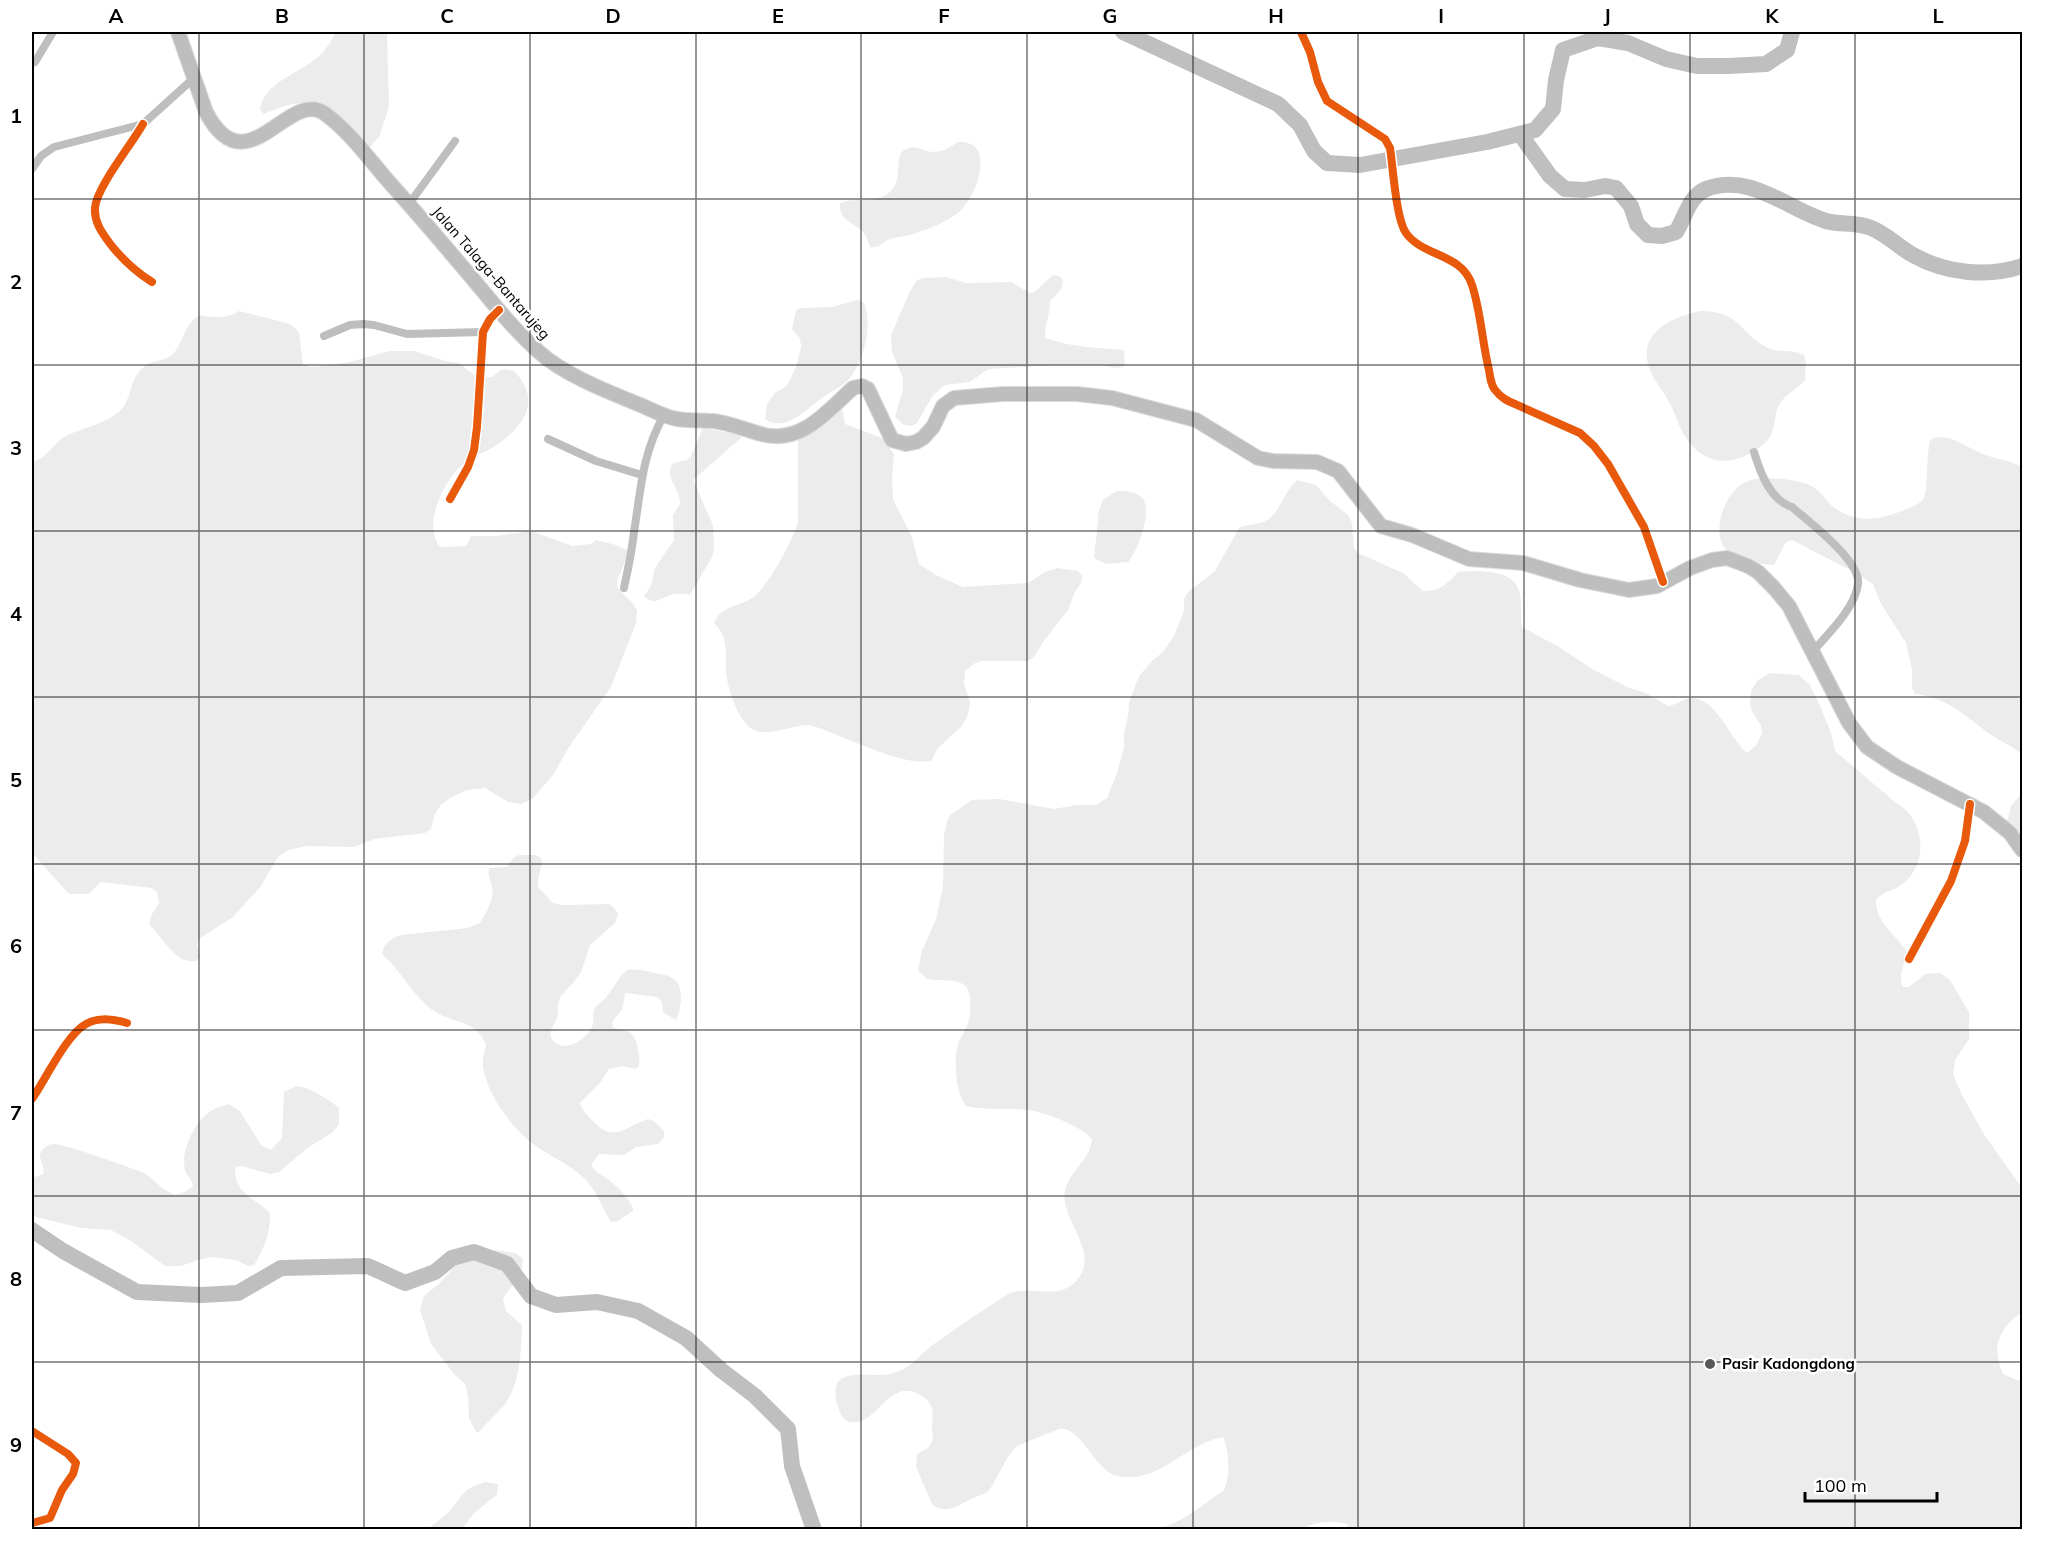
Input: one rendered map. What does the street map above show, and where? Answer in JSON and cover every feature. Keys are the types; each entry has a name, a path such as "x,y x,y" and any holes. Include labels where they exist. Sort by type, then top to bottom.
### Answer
{"main road":[{"name":"Jalan Talaga-Bantarujeg","path":"178,32 211,121 226,136 249,142 302,110 318,111 338,126 540,354 589,382 664,416 723,423 773,436 793,435 810,426 854,387 862,386 868,389 892,440 906,444 916,442 926,435 943,406 954,398 1003,394 1066,394 1112,398 1196,420 1258,458 1273,461 1317,462 1330,466 1338,471 1381,526 1412,535 1469,559 1523,564 1580,580 1629,590 1642,590 1690,568 1712,560 1727,558 1758,572 1789,606 1814,650 1849,723 1867,747 1887,761 1970,804 2003,826 2022,850"}],"street":[{"path":"35,62 53,32"},
{"path":"1301,32 1327,101 1385,139 1390,148 1405,232 1416,244 1459,265 1468,274 1473,286 1485,353 1495,391 1515,404 1580,433 1594,446 1608,464 1644,527 1663,582"},
{"path":"152,282 140,275 122,258 101,232 95,216 95,206 109,176 143,124 195,77"},
{"path":"32,169 41,156 54,147 143,124"},
{"path":"408,204 455,141"},
{"path":"450,500 468,467 474,450 483,333 490,318 500,310"},
{"path":"324,336 351,325 363,324 407,334 483,333"},
{"path":"624,588 642,475 653,435 664,416"},
{"path":"548,439 596,461 642,475"},
{"path":"1754,452 1768,487 1844,555 1857,575 1858,584 1844,614 1814,650"},
{"path":"1909,959 1951,881 1965,841 1970,804"},
{"path":"32,1099 68,1042 84,1024 104,1019 126,1023"},
{"path":"32,1431 68,1454 76,1463 73,1474 62,1490 50,1518 32,1523"}],"shaded area":[{"path":"336,32 387,32 389,107 379,137 370,147 367,147 318,106 298,103 264,114 260,110 268,93 320,55"},
{"path":"958,142 970,144 977,149 980,158 978,180 963,208 953,217 930,228 888,240 876,247 870,247 863,232 841,213 840,204 847,201 879,198 891,191 897,178 899,158 906,149 916,147 935,152"},
{"path":"1053,275 1059,276 1063,281 1062,288 1050,301 1045,338 1074,345 1124,350 1125,366 1117,368 1100,365 1055,365 988,369 970,382 945,385 933,395 917,423 911,426 904,425 895,417 903,389 903,378 892,352 891,335 917,280 946,277 966,283 1011,282 1033,293"},
{"path":"858,300 864,303 867,312 866,342 859,363 849,379 788,422 773,423 765,419 767,404 775,393 787,386 796,367 801,347 800,338 792,329 796,311 799,308 832,307"},
{"path":"239,311 290,324 299,333 303,364 310,367 350,362 389,351 414,351 459,363 478,378 492,377 502,369 514,371 523,382 527,393 526,414 520,424 503,441 473,457 456,471 443,491 434,515 435,538 440,547 466,546 471,536 496,536 531,531 572,546 591,544 596,540 616,545 629,551 617,581 617,587 637,611 636,623 611,687 567,750 554,774 533,798 521,804 508,802 485,788 467,790 440,806 434,816 431,829 425,833 374,839 354,847 307,846 288,850 278,857 261,886 233,917 200,938 197,944 200,957 196,961 188,961 175,954 150,926 151,916 159,903 157,892 152,888 101,882 88,894 69,894 32,853 32,459 34,461 43,457 66,436 105,421 119,412 127,401 140,370 148,364 171,356 195,318 200,315 224,317"},
{"path":"1700,311 1724,315 1768,348 1800,353 1804,355 1806,362 1805,380 1779,405 1769,439 1754,451 1732,460 1711,459 1692,446 1652,375 1647,361 1650,339 1657,331 1676,318"},
{"path":"842,408 845,424 882,438 894,454 893,499 912,537 919,564 936,575 963,587 1028,583 1045,572 1057,568 1078,571 1082,576 1068,610 1034,657 1028,661 982,661 975,663 965,671 964,684 970,702 968,715 962,726 937,749 932,760 920,762 906,760 809,725 772,732 753,730 737,710 728,686 725,642 714,623 722,612 756,595 781,560 798,521 798,438 831,413"},
{"path":"703,428 741,435 741,438 693,480 713,525 713,555 690,595 675,594 657,601 650,601 644,596 651,586 655,568 674,540 673,515 680,504 670,468 673,463 687,460 691,456"},
{"path":"1936,437 1956,441 1986,455 2022,467 2022,754 1947,703 1915,694 1912,688 1912,670 1906,643 1880,602 1873,584 1792,540 1786,542 1774,565 1740,559 1724,547 1720,539 1720,520 1728,500 1740,485 1755,479 1782,479 1809,485 1815,488 1831,505 1857,518 1885,517 1913,506 1922,501 1925,495 1930,440"},
{"path":"1297,480 1316,485 1329,500 1349,516 1352,523 1354,548 1358,553 1403,573 1423,591 1443,586 1458,572 1494,572 1511,579 1517,585 1520,594 1522,627 1559,647 1594,670 1627,687 1646,693 1668,706 1691,698 1708,704 1747,753 1756,745 1762,733 1750,704 1751,691 1758,680 1770,673 1799,675 1809,684 1818,701 1831,733 1835,751 1905,809 1912,818 1920,840 1918,863 1904,883 1882,894 1876,900 1879,915 1906,950 1901,973 1903,987 1909,987 1925,974 1940,973 1950,980 1969,1012 1969,1039 1955,1060 1953,1074 1985,1136 2022,1188 2022,1312 2002,1332 1997,1347 2003,1374 2022,1382 2022,1529 1349,1530 1347,1524 1329,1522 1318,1523 1301,1530 1154,1529 1181,1519 1223,1491 1226,1486 1228,1464 1223,1437 1196,1447 1146,1475 1132,1477 1117,1476 1109,1472 1081,1440 1067,1429 1059,1429 1017,1446 1009,1455 989,1491 952,1508 943,1509 932,1504 916,1467 917,1454 929,1447 932,1440 932,1409 925,1398 914,1392 903,1391 889,1398 865,1419 858,1422 845,1420 836,1402 836,1388 841,1379 852,1375 884,1375 898,1372 969,1319 1005,1296 1014,1292 1063,1290 1072,1285 1084,1267 1083,1249 1067,1212 1065,1193 1071,1177 1090,1148 1092,1139 1071,1125 1035,1111 966,1106 958,1087 956,1055 969,1019 968,991 959,982 927,979 918,970 922,951 936,919 943,887 944,835 947,821 950,815 972,800 999,799 1054,809 1076,805 1096,805 1107,798 1124,747 1129,702 1139,676 1163,652 1174,636 1184,611 1184,599 1188,592 1215,571 1239,528 1264,522 1272,516"},
{"path":"1117,491 1128,491 1141,496 1145,505 1145,522 1140,540 1128,562 1106,564 1094,558 1099,510 1103,500"},
{"path":"2022,793 2022,839 2006,825 2011,806"},
{"path":"519,855 536,855 542,859 538,887 553,903 563,905 609,904 618,914 615,923 590,945 581,972 560,997 558,1015 551,1034 553,1041 562,1046 568,1046 588,1034 593,1024 595,1008 606,998 627,970 642,970 669,976 680,988 680,1005 676,1020 663,1012 661,1000 657,997 625,993 623,1007 614,1020 613,1028 632,1034 639,1052 639,1066 635,1069 622,1066 609,1069 600,1083 580,1103 584,1112 608,1132 621,1131 648,1119 654,1121 664,1131 664,1137 658,1144 636,1147 624,1155 599,1154 591,1165 620,1190 633,1208 633,1211 618,1221 611,1222 594,1190 585,1179 524,1137 508,1119 485,1077 483,1062 486,1045 477,1031 429,1007 382,954 388,942 401,935 467,928 480,923 493,891 488,873 489,868 507,867 513,858"},
{"path":"297,1086 313,1091 339,1108 339,1124 333,1132 306,1149 279,1172 270,1174 242,1166 235,1167 241,1189 270,1213 266,1240 254,1265 248,1266 236,1260 212,1257 181,1266 165,1266 131,1241 111,1230 81,1228 32,1216 32,1178 43,1174 40,1155 49,1145 58,1144 142,1172 166,1191 175,1195 193,1186 185,1170 185,1153 191,1135 207,1114 228,1104 240,1111 261,1145 271,1150 282,1138 284,1092"},
{"path":"495,1250 516,1253 523,1259 518,1276 503,1299 506,1311 522,1325 520,1355 514,1386 505,1404 479,1432 476,1432 469,1418 465,1384 454,1374 431,1344 420,1310 424,1296 440,1283 459,1262 465,1258"},
{"path":"485,1482 498,1484 497,1495 475,1512 462,1529 429,1529 449,1512 465,1492"}],"waterway":[{"path":"1123,32 1278,104 1300,125 1314,151 1327,163 1360,165 1487,142 1535,130 1553,109 1556,80 1563,50 1598,38 1628,43 1666,59 1697,66 1729,66 1766,64 1787,50 1792,32"},
{"path":"1520,134 1550,176 1565,189 1585,190 1605,186 1616,188 1631,206 1637,224 1648,235 1662,236 1676,232 1691,202 1700,192 1722,185 1738,185 1768,194 1826,221 1871,228 1913,255 1952,270 1981,273 2022,266"},
{"path":"32,1230 63,1251 137,1292 201,1295 238,1293 281,1268 368,1266 405,1283 435,1272 452,1258 474,1252 507,1264 531,1296 556,1305 597,1302 638,1311 686,1338 721,1370 755,1396 788,1429 792,1466 814,1530"}],"cycle path":[{"path":"1301,32 1327,101 1385,139 1390,148 1397,205 1406,233 1413,241 1451,261 1467,275 1475,295 1494,389 1507,400 1580,433 1594,446 1608,464 1644,527 1663,582"},
{"path":"143,124 101,189 95,213 105,237 125,261 152,282"},
{"path":"450,499 468,467 474,450 483,332 490,319 499,310"},
{"path":"1909,959 1951,881 1965,841 1970,804"},
{"path":"32,1099 64,1047 86,1024 101,1020 127,1023"},
{"path":"32,1431 68,1454 76,1463 73,1474 62,1490 50,1518 32,1523"}],"place":[{"name":"Pasir Kadongdong","path":"1710,1364"}]}
